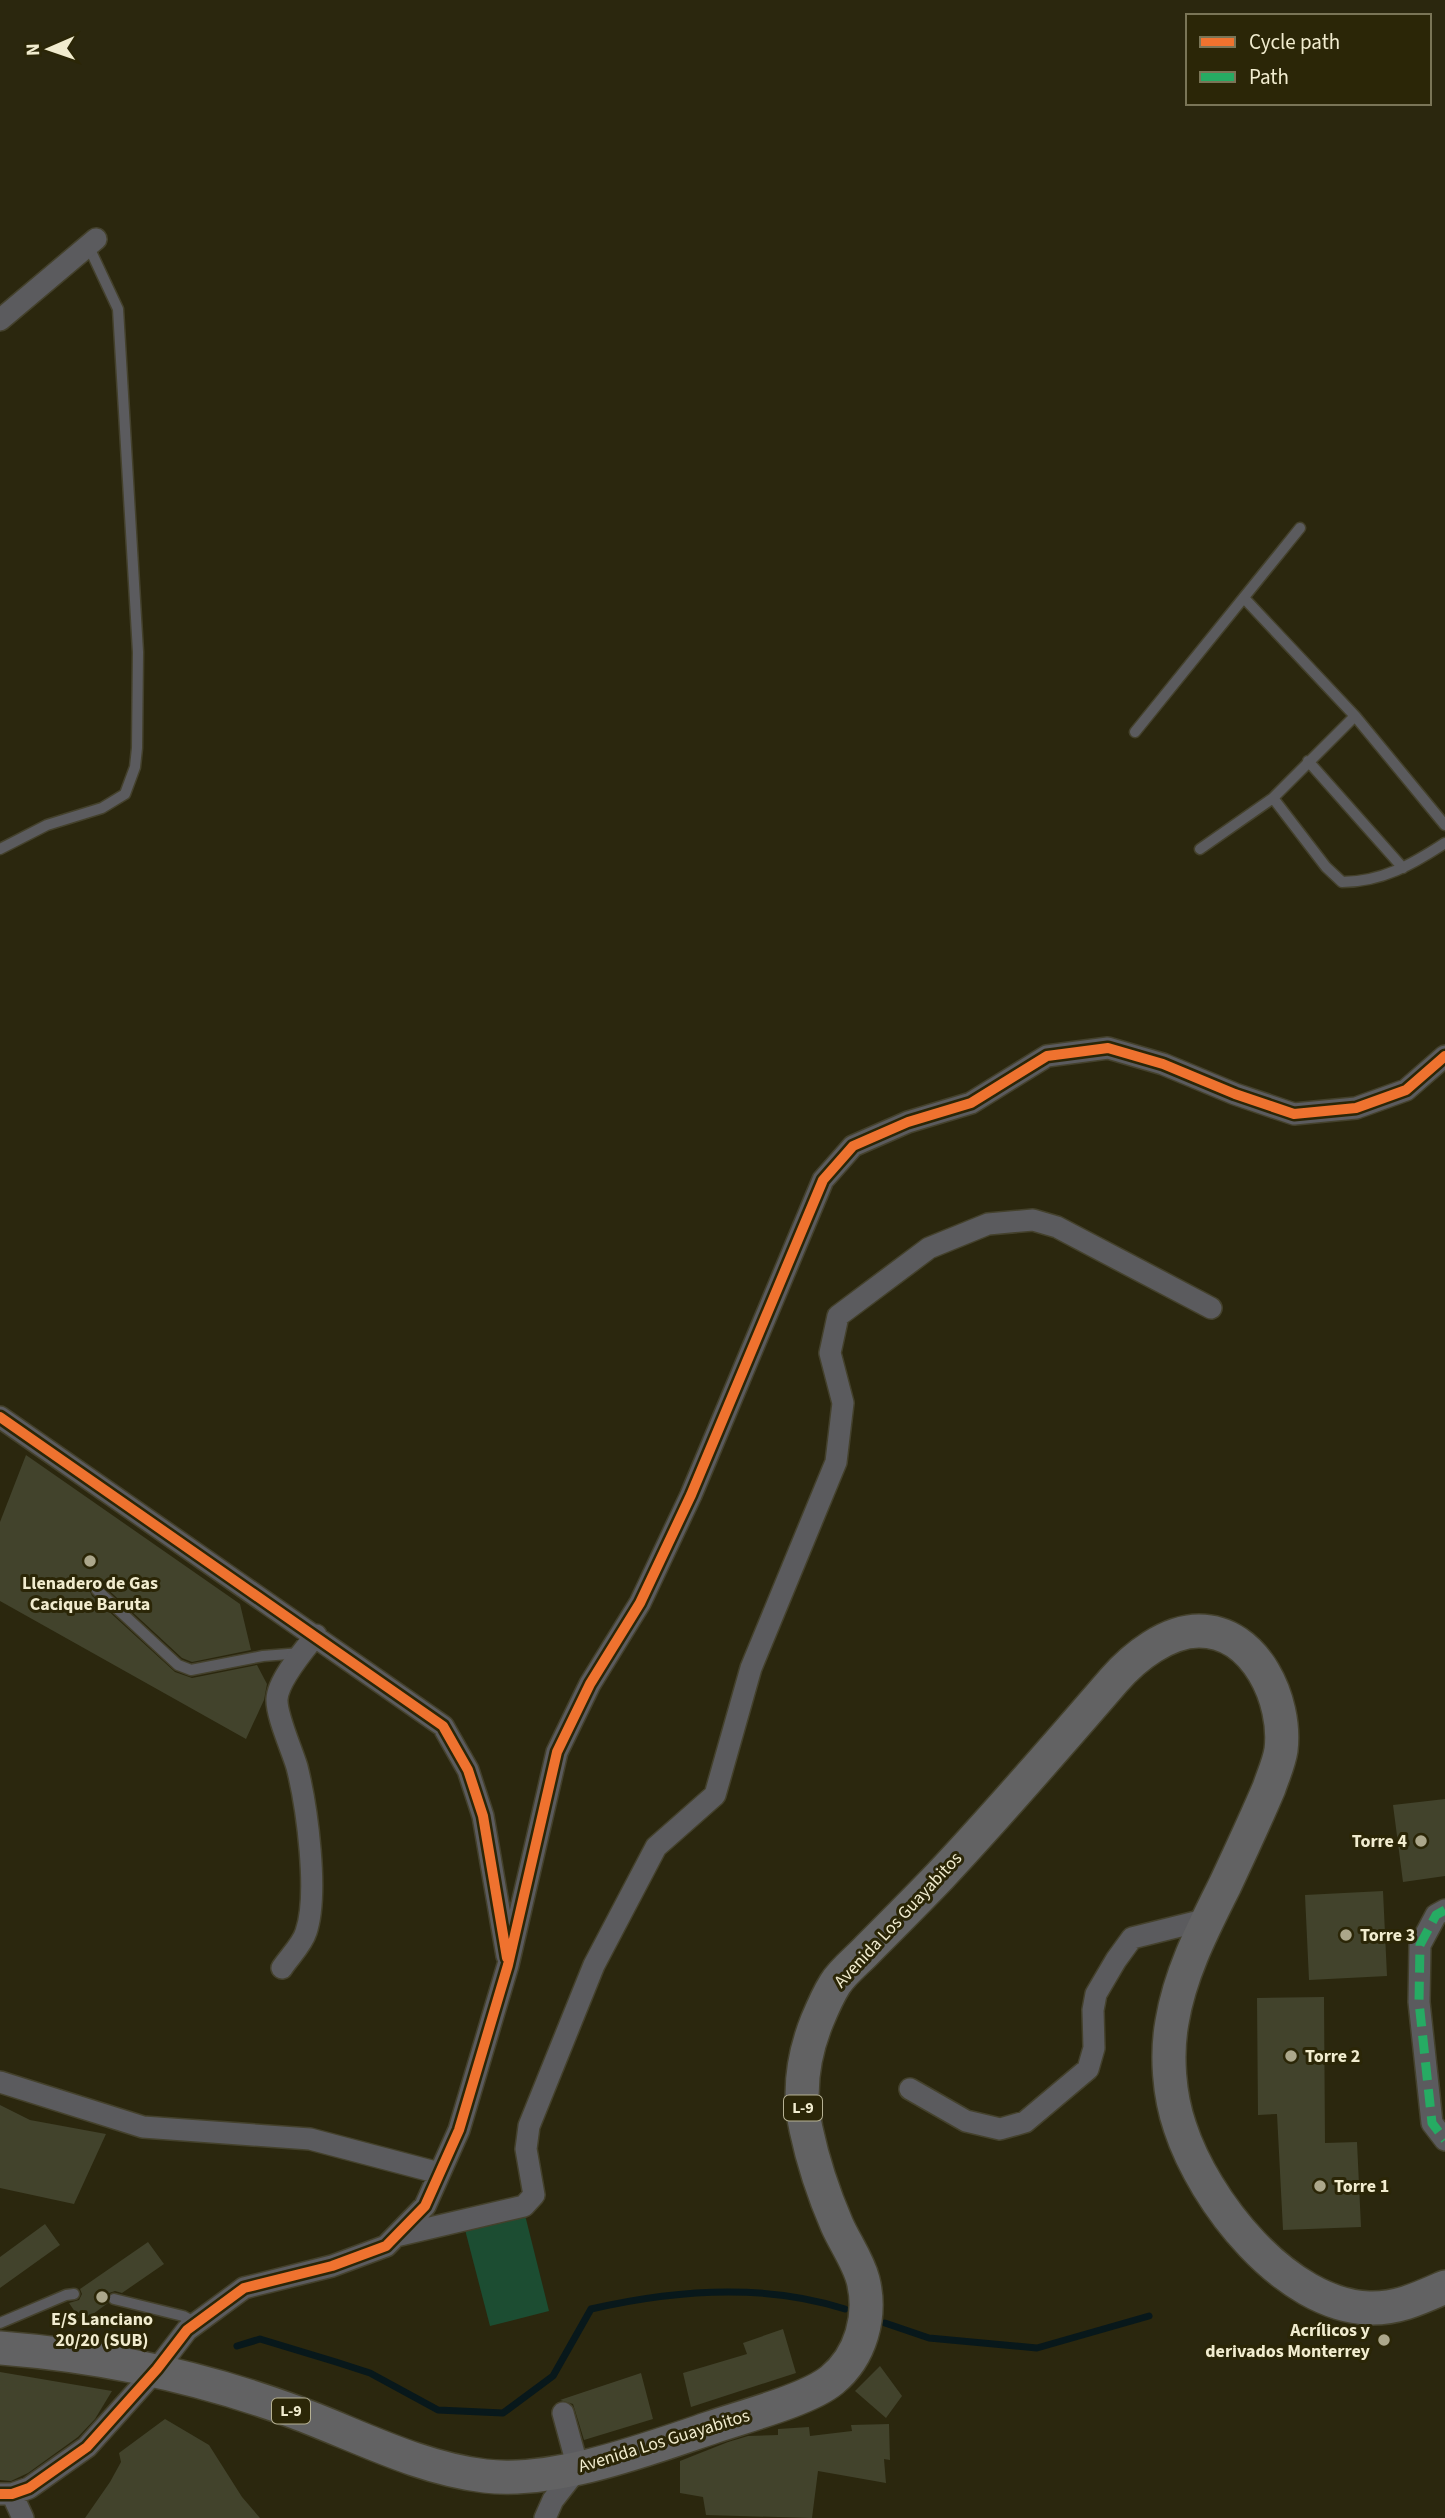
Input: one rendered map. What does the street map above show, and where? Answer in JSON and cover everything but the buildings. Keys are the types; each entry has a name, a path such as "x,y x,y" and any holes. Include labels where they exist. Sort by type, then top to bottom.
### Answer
{"main road":[{"name":"Avenida Los Guayabitos","path":"0,2348 56,2353 157,2370 294,2412 381,2448 454,2471 487,2477 516,2478 578,2469 809,2394 833,2380 864,2334 866,2312 863,2279 837,2225 819,2177 806,2129 801,2094 806,2058 822,2011 836,1982 993,1819 1128,1664 1165,1641 1195,1630 1207,1631 1231,1640 1242,1646 1255,1660 1268,1678 1273,1692 1279,1709 1282,1736 1280,1758 1269,1788 1184,1970 1172,2023 1170,2051 1171,2079 1179,2126 1209,2189 1258,2251 1299,2283 1334,2301 1369,2308 1405,2304 1445,2287"}],"street":[{"path":"0,320 92,242"},
{"path":"23,2518 6,2494 29,2488 87,2446 196,2323 244,2288 332,2266 386,2246 425,2206 459,2130 508,1965 557,1752 590,1684 640,1603 691,1495 823,1180 853,1146 908,1122 971,1103 1047,1056 1108,1048 1163,1064 1235,1094 1294,1114 1356,1108 1406,1090 1445,1056"},
{"path":"396,2236 524,2206 534,2195 526,2149 528,2126 594,1965 656,1847 715,1796 751,1668 836,1462 843,1402 830,1353 838,1316 929,1248 988,1224 1033,1220 1057,1227 1211,1308"},
{"path":"0,1417 443,1726 468,1770 483,1816 508,1965"},
{"path":"282,1968 306,1934 312,1907 309,1836 297,1768 277,1700 282,1686 316,1635"},
{"path":"1445,1910 1436,1915 1420,1945 1419,2002 1432,2123 1445,2140"},
{"path":"910,2089 966,2121 1000,2129 1025,2122 1088,2069 1094,2048 1093,2010 1096,1994 1132,1938 1208,1919"},
{"path":"0,2082 143,2127 310,2139 439,2173"},
{"path":"545,2518 553,2500 578,2469 564,2413"}],"lane":[{"path":"0,849 47,825 102,808 125,794 135,767 138,652 118,309 92,242"},
{"path":"1135,732 1300,528"},
{"path":"1244,597 1355,716 1445,825"},
{"path":"1200,849 1273,798 1355,716"},
{"path":"1308,761 1403,868"},
{"path":"1273,798 1326,867 1342,882 1359,882 1382,877 1418,861 1445,843"},
{"path":"97,1590 178,1665 191,1670 263,1656 302,1653"},
{"path":"0,2323 74,2294"},
{"path":"114,2299 183,2316 196,2323"}],"green space":[{"path":"523,2207 549,2311 490,2326 463,2222"}],"waterway":[{"path":"237,2346 260,2339 336,2362 370,2373 438,2410 503,2413 553,2376 591,2309 654,2297 718,2292 783,2295 845,2309"},
{"path":"885,2323 929,2338 1037,2348 1149,2316"}],"marked path":[{"path":"1445,1910 1436,1915 1420,1945 1419,2002 1432,2123 1445,2140"}],"cycle path":[{"path":"0,2494 12,2494 29,2488 87,2447 157,2369 187,2330 244,2288 332,2266 386,2246 425,2206 459,2130 508,1965 557,1752 590,1684 640,1603 691,1495 823,1180 853,1146 908,1122 971,1103 1047,1056 1108,1048 1163,1064 1235,1094 1294,1114 1356,1108 1406,1090 1445,1056"},
{"path":"0,1417 443,1726 468,1770 483,1816 507,1958"}],"place":[{"name":"Llenadero de Gas Cacique Baruta","path":"90,1561"},
{"name":"Torre 4","path":"1421,1841"},
{"name":"Torre 3","path":"1346,1935"},
{"name":"Torre 2","path":"1291,2056"},
{"name":"Torre 1","path":"1320,2186"},
{"name":"E/S Lanciano 20/20 (SUB)","path":"102,2297"},
{"name":"Acrílicos y derivados Monterrey","path":"1384,2340"}]}
